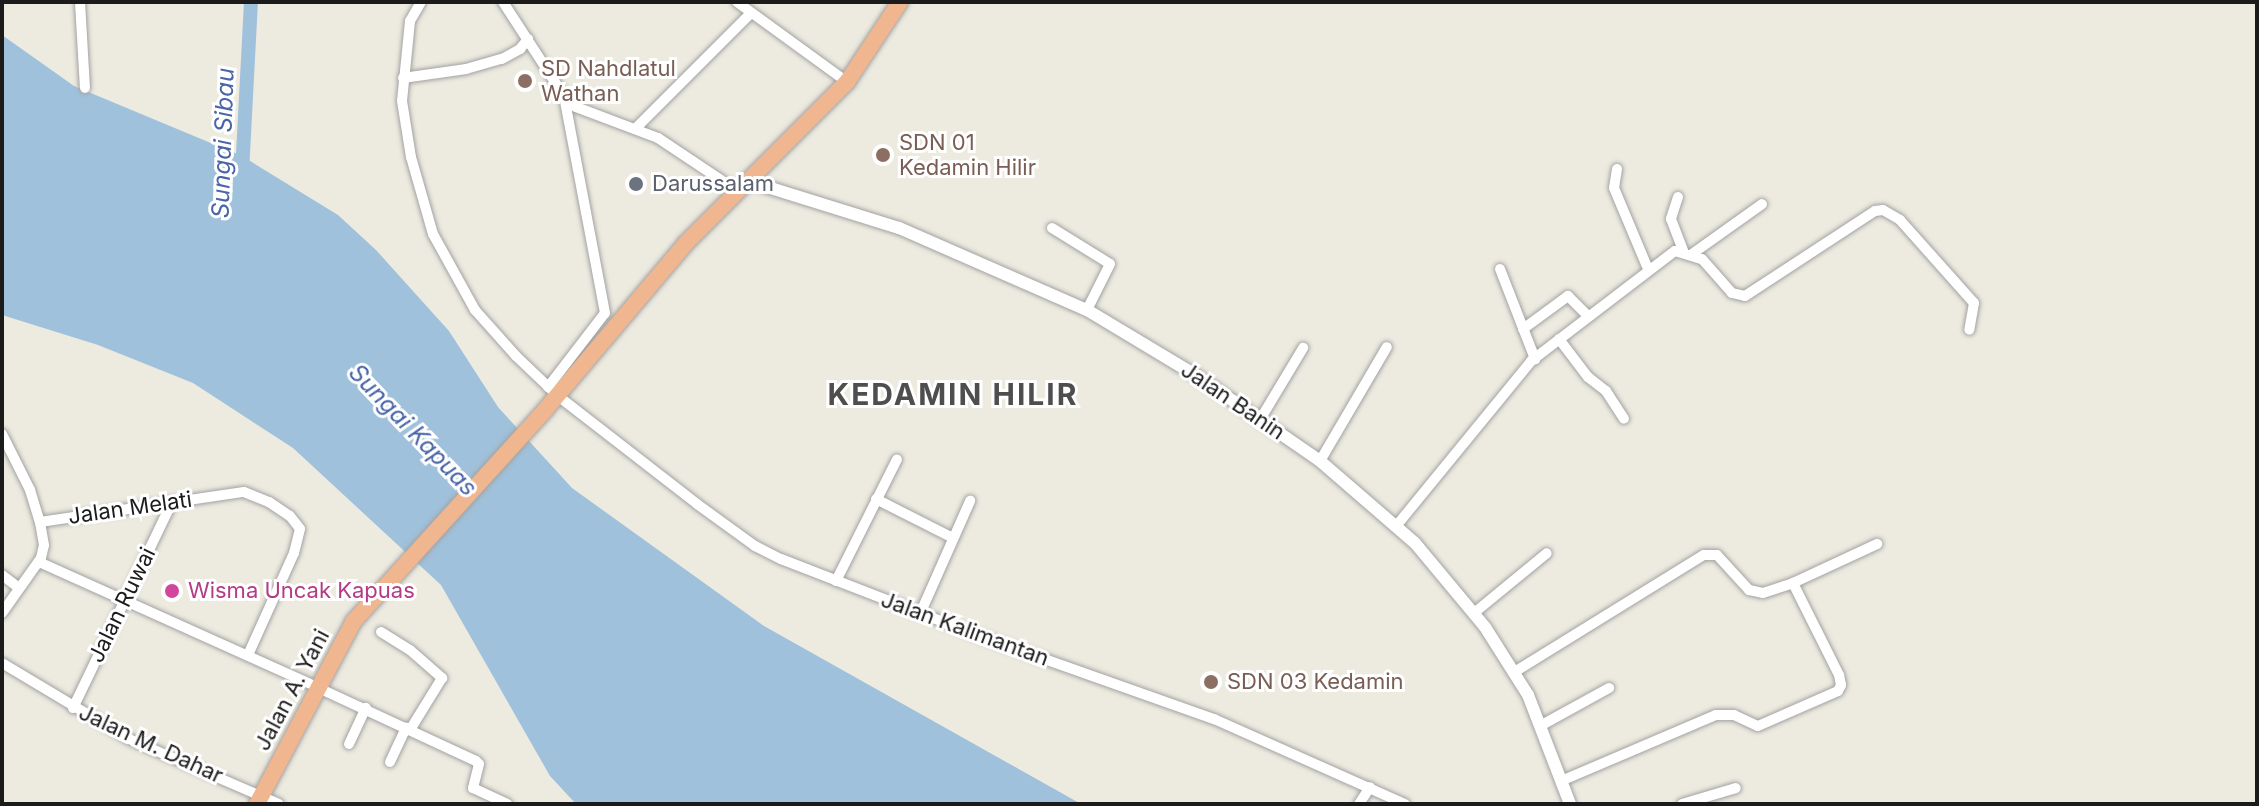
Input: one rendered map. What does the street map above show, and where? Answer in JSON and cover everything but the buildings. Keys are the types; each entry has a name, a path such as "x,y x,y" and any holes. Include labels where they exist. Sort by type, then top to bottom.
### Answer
{"highway":[{"path":"740,191 847,82 900,2"},
{"path":"740,191 856,86 910,2"},
{"name":"Jalan A. Yani","path":"260,799 339,645 372,600 545,410 553,391 740,191"}],"street":[{"path":"80,2 85,88"},
{"name":"Jalan Kalimantan","path":"421,2 410,21 402,101 411,157 433,234 475,310 553,391 755,546 920,614 1214,719 1405,804"},
{"name":"Jalan Banin","path":"503,2 564,96 591,114 636,128 740,191 899,228 1087,310 1261,418 1320,461 1397,525 1474,613 1516,671 1570,804"},
{"path":"737,2 847,82"},
{"path":"636,128 751,13"},
{"path":"403,78 466,69 502,59 520,49 528,39"},
{"path":"553,391 605,313 564,96"},
{"path":"1617,169 1614,188 1648,269"},
{"path":"1678,197 1671,219 1687,252"},
{"path":"1687,252 1762,204"},
{"path":"1397,525 1535,359 1675,251 1687,252 1702,259 1732,293 1745,296 1875,211 1883,210 1900,220 1974,303 1969,330"},
{"path":"1052,228 1109,261 1087,310"},
{"path":"1500,269 1535,359"},
{"path":"1523,329 1568,296 1573,297 1588,316"},
{"path":"1559,339 1588,377 1606,391 1624,419"},
{"path":"1320,461 1387,347"},
{"path":"1261,418 1303,348"},
{"path":"2,434 30,490 40,522"},
{"path":"836,581 897,459"},
{"name":"Jalan Melati","path":"39,562 44,545 40,522 244,492 269,502 290,516 300,529 294,553 248,655"},
{"path":"876,499 953,538"},
{"path":"920,614 970,501"},
{"name":"Jalan Ruwai","path":"73,708 172,502"},
{"path":"1516,671 1704,555 1717,555 1743,585 1755,592 1793,583 1877,544"},
{"path":"1474,613 1547,553"},
{"path":"2,613 39,562 310,684"},
{"path":"2,575 19,588"},
{"path":"1561,781 1641,750 1716,715 1734,715 1758,726 1834,695 1841,685 1839,675 1793,583"},
{"path":"381,632 410,650 442,678 390,762"},
{"name":"Jalan M. Dahar","path":"2,663 129,739 260,799 279,804"},
{"path":"1540,726 1609,688"},
{"path":"325,691 476,761 479,764 473,788 508,804"},
{"path":"349,744 366,708"},
{"path":"1359,804 1370,787"},
{"path":"1682,804 1736,788"}],"water":[{"name":"Sungai Kapuas","path":"2,35 74,86 242,156 338,215 376,250 449,331 498,407 572,488 764,626 1081,804 576,804 550,776 441,585 293,448 193,383 98,345 2,315"}],"waterway":[{"name":"Sungai Sibau","path":"242,173 251,2"}],"place":[{"name":"SD Nahdlatul Wathan","path":"525,81"},
{"name":"SDN 01 Kedamin Hilir","path":"883,155"},
{"name":"Darussalam","path":"636,184"},
{"name":"Wisma Uncak Kapuas","path":"172,591"},
{"name":"SDN 03 Kedamin","path":"1211,682"}],"district":[{"name":"KEDAMIN HILIR","path":"953,394"}]}
